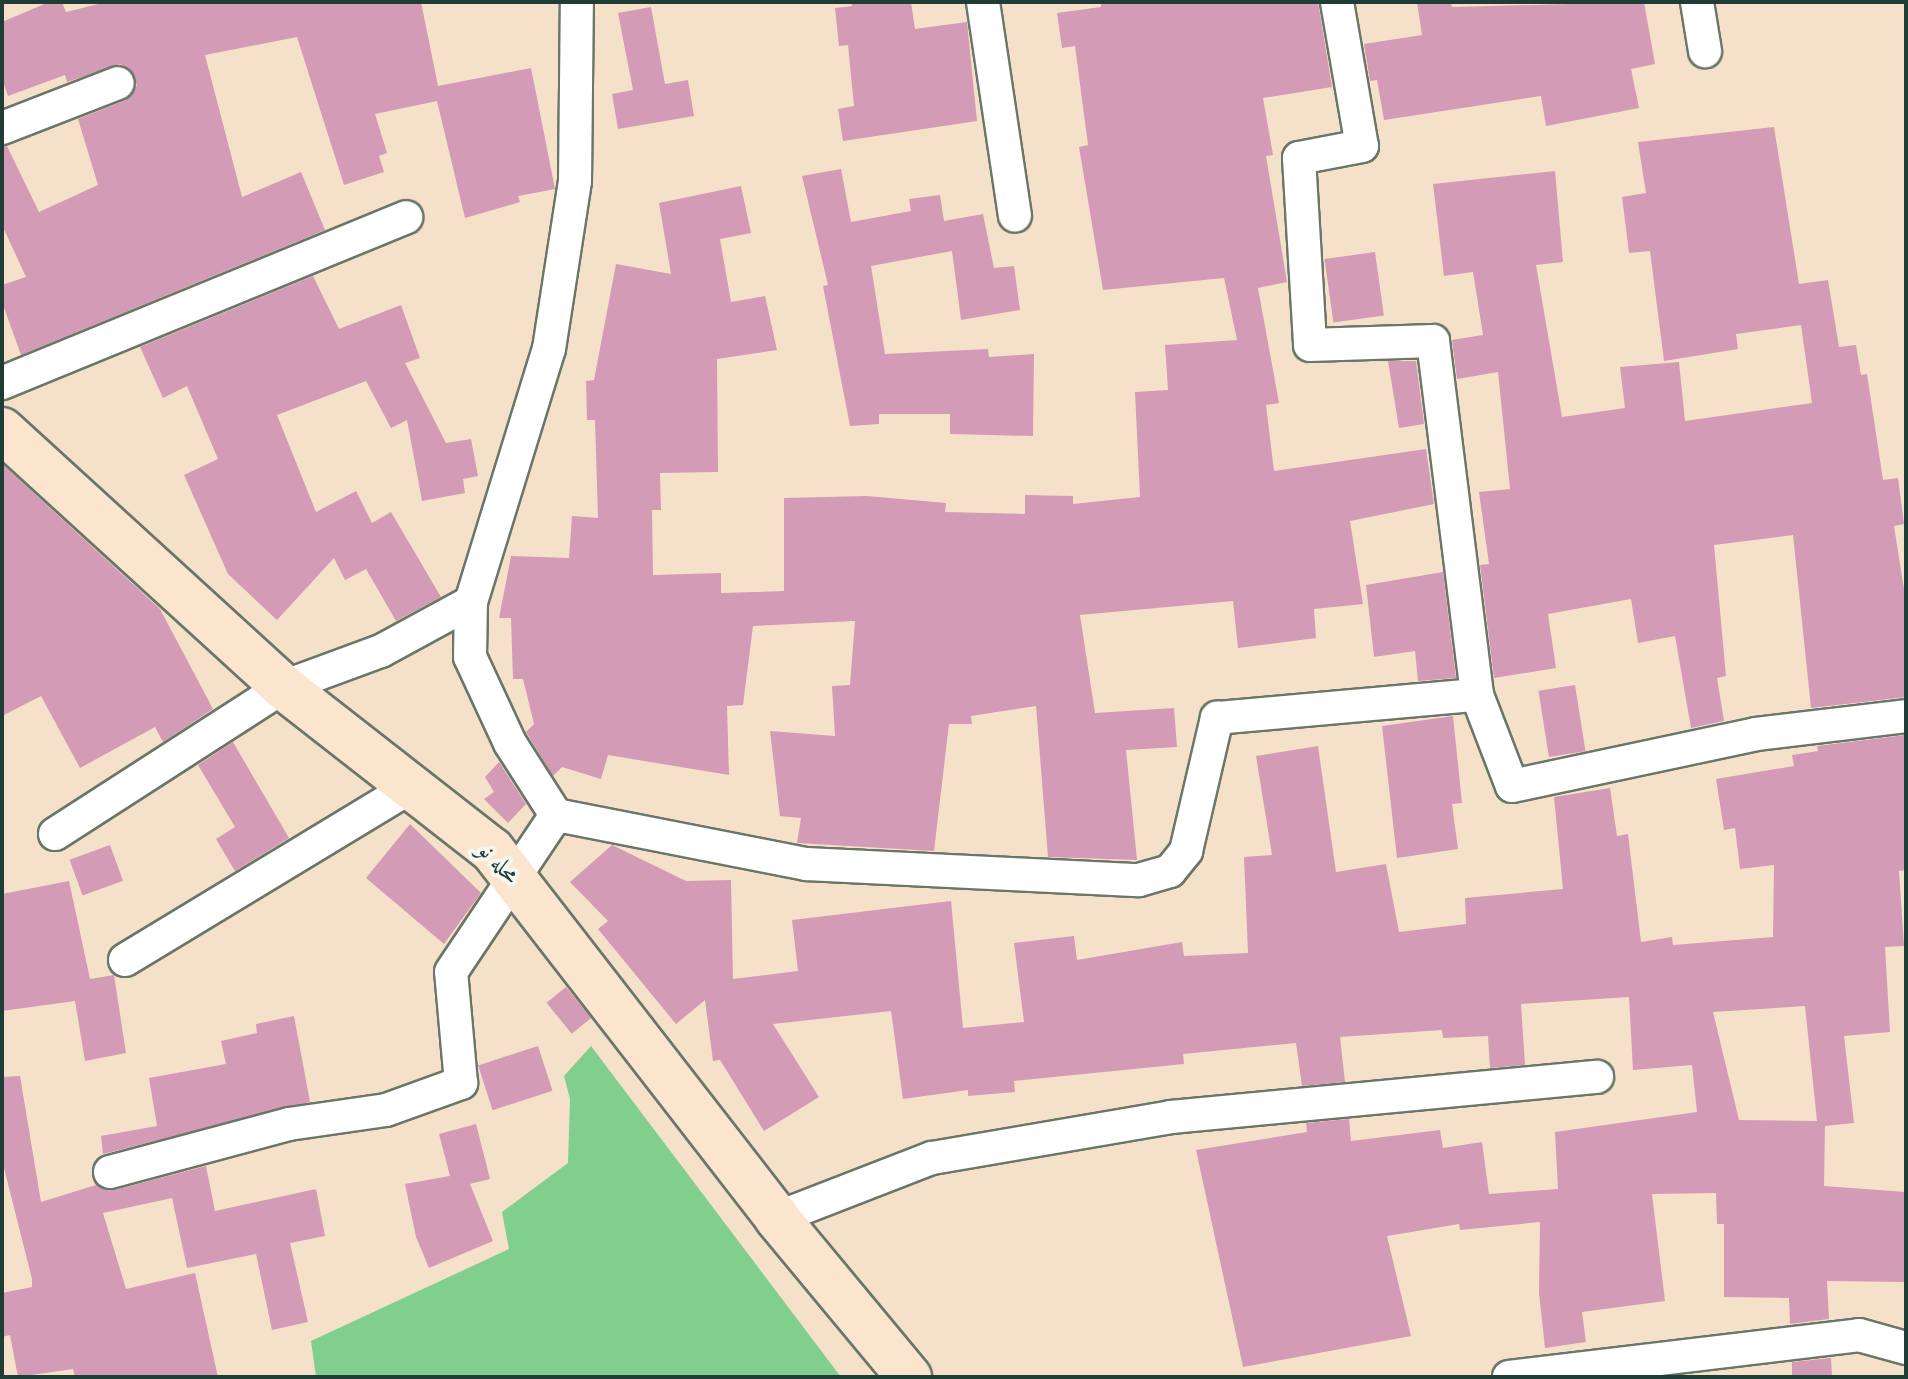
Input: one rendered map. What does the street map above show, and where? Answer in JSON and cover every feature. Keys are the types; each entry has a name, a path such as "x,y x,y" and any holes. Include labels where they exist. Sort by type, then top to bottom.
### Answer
{"street":[{"path":"577,2 575,181 549,349 471,602 470,657 510,743 556,815 806,864 1139,880 1170,871 1186,851 1217,718 1477,695"},
{"path":"983,2 1015,216"},
{"path":"1337,2 1362,146 1299,158 1310,345 1433,341 1477,695 1512,786 1756,734 1906,716"},
{"path":"1697,2 1705,51"},
{"path":"2,128 118,83"},
{"path":"2,383 406,217"},
{"name":"محله نو","path":"2,430 283,687 492,850 777,1218 909,1377"},
{"path":"55,834 283,687 381,651 471,602"},
{"path":"125,960 411,787"},
{"path":"110,1172 289,1124 386,1110 461,1083 451,972 556,815"},
{"path":"777,1218 932,1158 1171,1117 1597,1077"},
{"path":"1509,1377 1859,1335 1906,1348"}],"green space":[{"path":"591,1046 841,1377 316,1377 311,1341 509,1249 502,1212 568,1163 570,1099 564,1076"}],"building":[{"path":"49,2 62,2 66,12 106,2 421,2 438,86 531,68 555,189 518,196 520,202 465,218 437,101 375,114 387,153 379,156 384,172 344,185 297,37 205,55 242,197 301,172 325,230 21,355 2,302 2,285 26,277 2,225 2,147 7,146 39,212 98,185 78,119 126,100 137,85 130,69 120,64 67,82 65,75 8,96 2,79 2,22"},
{"path":"851,2 911,2 915,29 967,22 977,121 843,141 838,109 854,106 848,45 839,46 835,8 852,6"},
{"path":"1101,2 1318,2 1332,87 1263,98 1273,155 1266,156 1287,282 1258,288 1279,403 1266,405 1274,471 1426,449 1434,504 1350,521 1363,604 1314,609 1316,638 1238,648 1233,601 1080,615 1095,713 1174,708 1177,747 1126,750 1137,860 1048,857 1036,706 971,716 972,724 949,724 934,851 797,843 801,818 780,816 770,731 835,736 832,686 850,685 855,621 753,626 743,705 727,706 729,775 608,755 601,779 562,767 553,776 526,732 534,724 523,679 513,679 511,618 499,618 511,556 569,558 572,516 598,518 595,420 587,420 586,381 594,380 616,264 671,274 659,203 741,186 751,233 720,239 731,302 765,296 777,350 717,359 718,472 660,473 661,510 652,510 653,575 721,573 721,593 784,591 784,498 867,496 946,503 945,512 1025,514 1025,495 1073,496 1073,504 1140,497 1135,392 1168,390 1165,345 1237,340 1224,278 1103,290 1079,147 1088,145 1075,46 1062,48 1057,13 1101,7"},
{"path":"1417,2 1451,2 1452,7 1644,2 1655,64 1631,69 1639,108 1546,126 1541,96 1384,120 1377,80 1370,81 1364,44 1422,35"},
{"path":"651,7 665,84 688,80 694,116 618,129 612,94 633,90 618,13"},
{"path":"1774,127 1799,284 1828,280 1839,347 1856,345 1861,375 1867,374 1883,480 1898,478 1904,524 1894,526 1906,602 1906,697 1811,708 1793,535 1714,545 1726,676 1717,678 1724,721 1691,728 1675,636 1638,643 1631,599 1548,614 1556,668 1494,678 1480,565 1489,564 1479,492 1510,489 1498,372 1457,379 1452,340 1483,335 1473,272 1444,276 1433,184 1555,171 1563,262 1536,265 1562,417 1625,408 1620,367 1679,362 1685,421 1812,403 1801,325 1736,334 1738,349 1664,361 1650,251 1629,253 1622,197 1646,193 1638,142"},
{"path":"841,169 851,222 911,211 909,199 940,195 944,221 983,214 994,268 1014,266 1020,310 961,320 952,251 871,266 885,354 988,349 989,357 1034,354 1033,436 950,434 950,414 879,414 879,424 850,426 823,286 828,285 802,176"},
{"path":"1375,252 1384,315 1333,322 1324,259"},
{"path":"313,276 339,329 401,305 420,358 405,363 446,443 471,439 478,476 463,479 465,493 422,501 407,420 391,428 366,381 277,415 316,512 356,491 372,523 391,512 441,597 396,621 366,569 345,580 334,558 277,620 228,574 184,475 218,459 187,386 163,398 140,347"},
{"path":"1388,361 1416,361 1424,424 1399,428"},
{"path":"2,464 160,609 213,709 163,742 155,727 80,768 41,696 2,716"},
{"path":"1443,572 1456,678 1418,681 1415,651 1374,657 1366,585"},
{"path":"1575,685 1585,751 1549,757 1538,691"},
{"path":"1453,716 1462,803 1452,804 1458,849 1397,858 1382,726"},
{"path":"1906,735 1906,870 1899,871 1904,946 1885,947 1890,1032 1844,1036 1854,1123 1825,1126 1824,1186 1906,1192 1906,1282 1827,1281 1829,1319 1790,1324 1789,1298 1724,1297 1724,1224 1717,1224 1716,1193 1652,1194 1665,1301 1582,1312 1586,1342 1545,1348 1539,1293 1540,1222 1460,1230 1459,1224 1387,1236 1411,1336 1243,1367 1196,1150 1307,1132 1306,1123 1349,1119 1351,1141 1440,1130 1443,1148 1482,1142 1489,1194 1558,1189 1555,1132 1697,1112 1692,1065 1633,1070 1629,997 1521,1004 1525,1065 1490,1068 1488,1036 1443,1038 1442,1030 1340,1037 1345,1082 1302,1086 1296,1043 1183,1054 1184,1064 1014,1081 1015,1092 968,1096 968,1090 903,1099 891,1011 773,1024 819,1097 764,1131 720,1060 713,1061 705,1000 676,1024 598,929 608,921 570,882 612,845 686,881 731,880 733,979 798,971 792,920 951,901 963,1028 1024,1022 1014,943 1074,936 1077,960 1182,942 1184,956 1248,953 1244,857 1272,855 1256,756 1318,746 1336,872 1386,864 1399,932 1466,924 1465,898 1563,889 1554,797 1610,788 1617,836 1628,834 1641,942 1672,937 1673,945 1773,937 1774,865 1740,869 1735,828 1724,830 1716,779 1794,766 1792,755 1818,751 1817,746","holes":["1805,1006 1817,1121 1739,1120 1713,1012"]},
{"path":"233,742 289,838 235,871 216,839 235,827 198,765"},
{"path":"499,762 526,804 508,823 484,799 494,792 485,777"},
{"path":"410,824 481,893 444,944 366,878"},
{"path":"110,845 123,881 83,895 70,860"},
{"path":"69,881 90,979 114,975 126,1053 85,1061 75,1001 2,1011 2,894"},
{"path":"566,987 591,1018 572,1034 547,1003"},
{"path":"294,1016 310,1102 103,1154 101,1136 157,1126 149,1078 226,1064 221,1041 257,1033 256,1024"},
{"path":"538,1046 553,1091 493,1110 478,1065"},
{"path":"20,1076 41,1202 96,1185 115,1190 206,1166 215,1211 316,1189 325,1236 290,1243 308,1322 272,1330 256,1254 187,1268 172,1198 103,1213 126,1289 195,1273 218,1377 75,1377 73,1369 18,1377 10,1335 2,1337 2,1293 32,1287 32,1279 2,1160 2,1077"},
{"path":"476,1124 490,1179 470,1184 493,1241 429,1268 416,1237 405,1184 450,1176 439,1134"},
{"path":"1831,1358 1832,1377 1792,1377 1792,1362"}]}
